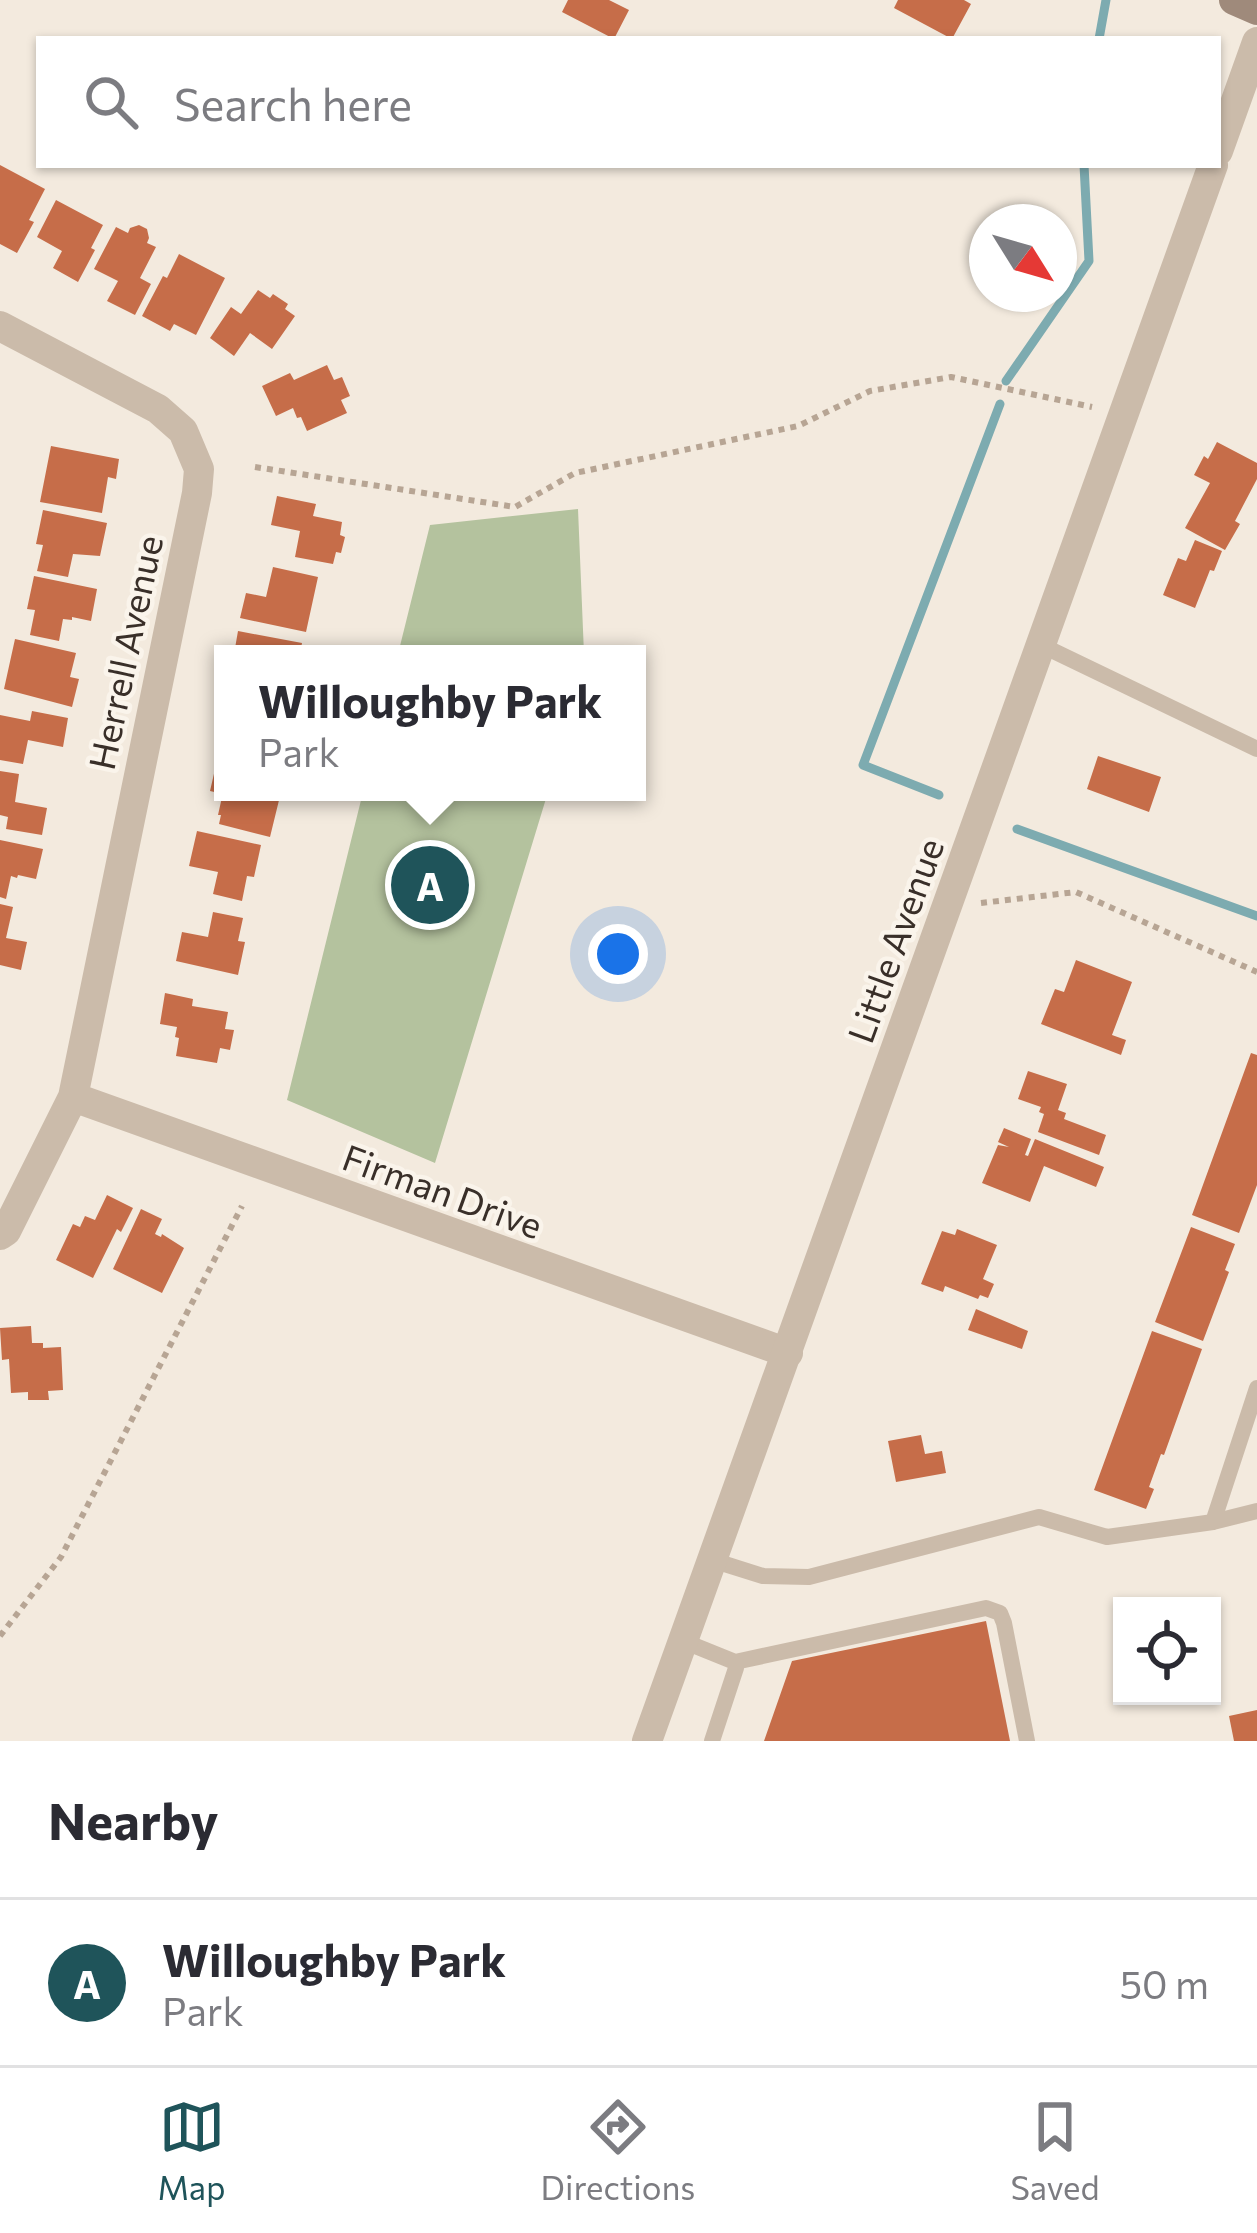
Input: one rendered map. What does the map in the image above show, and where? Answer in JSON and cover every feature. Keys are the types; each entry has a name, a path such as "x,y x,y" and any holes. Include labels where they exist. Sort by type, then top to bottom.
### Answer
{"main road":[{"path":"1234,0 1257,10"}],"street":[{"path":"1221,143 1257,42"},
{"name":"Little Avenue","path":"647,1741 1212,168"},
{"name":"Herrell Avenue","path":"0,326 158,409 182,430 199,469 73,1097 0,1235"},
{"name":"Firman Drive","path":"73,1097 788,1353"}],"lane":[{"path":"1041,645 1257,749"},
{"path":"1213,1522 1257,1388"},
{"path":"712,1560 763,1576 808,1577 1039,1517 1107,1537 1257,1511"},
{"path":"683,1641 735,1662 986,1608 1000,1613 1004,1623 1027,1741"},
{"path":"712,1741 735,1662"}],"path":[{"path":"255,467 515,507 575,473 798,426 870,391 910,384 951,377 1092,407"},
{"path":"981,903 1076,892 1257,972"},
{"path":"0,1636 62,1557 242,1206"}],"green space":[{"path":"578,509 584,645 400,645 430,525"},
{"path":"361,801 545,801 435,1163 287,1100"}],"building":[{"path":"568,0 609,0 629,10 616,36 562,12"},
{"path":"898,0 964,0 971,4 954,36 894,8"},
{"path":"0,165 45,189 17,253 0,244"},
{"path":"56,200 103,225 78,282 53,268 62,251 37,237"},
{"path":"139,225 147,229 147,243 156,247 140,278 151,284 135,315 107,301 118,281 94,269 116,227 128,233"},
{"path":"179,254 225,278 196,335 174,324 170,331 142,316"},
{"path":"258,290 288,304 285,309 295,316 272,349 250,333 234,356 210,338 231,307 241,314"},
{"path":"327,365 334,380 342,377 350,396 341,400 347,413 307,431 293,408 276,416 262,386 290,373 294,380"},
{"path":"1217,442 1257,463 1257,479 1225,550 1185,528 1210,483 1194,475"},
{"path":"51,446 119,459 116,479 108,477 102,513 40,502"},
{"path":"277,496 316,504 313,516 342,522 340,535 345,537 333,564 295,557 300,531 271,525"},
{"path":"43,510 107,523 100,556 73,554 68,577 37,571 43,545 36,544"},
{"path":"1195,540 1222,551 1195,608 1163,595 1178,558 1186,561"},
{"path":"273,567 318,577 306,632 240,618 246,593 266,597"},
{"path":"34,576 97,589 91,621 63,619 59,641 30,635 35,610 27,609"},
{"path":"238,631 302,643 302,645 236,645"},
{"path":"15,639 76,653 70,677 79,679 72,707 4,689"},
{"path":"32,711 68,718 63,747 28,740 23,764 0,760 0,715 30,721"},
{"path":"1098,756 1161,777 1149,812 1087,789"},
{"path":"0,771 19,774 15,802 47,808 42,835 6,829 8,817 0,815"},
{"path":"221,801 279,801 270,837 219,824"},
{"path":"197,831 261,845 254,877 247,876 242,901 213,894 218,872 189,866"},
{"path":"0,840 43,849 36,879 11,876 6,899 0,897"},
{"path":"0,904 13,907 6,938 27,942 21,970 0,965"},
{"path":"213,912 243,918 238,941 245,942 238,975 176,961 182,932 208,937"},
{"path":"1076,960 1132,982 1112,1035 1126,1040 1121,1055 1041,1024 1055,989 1064,992"},
{"path":"165,993 193,999 192,1006 228,1012 225,1029 234,1030 230,1050 220,1048 217,1063 176,1056 177,1027 160,1024"},
{"path":"1251,1053 1257,1055 1257,1185 1239,1233 1192,1215"},
{"path":"1028,1071 1067,1084 1058,1110 1066,1113 1064,1119 1106,1135 1099,1155 1038,1132 1044,1114 1039,1112 1041,1107 1018,1099"},
{"path":"1004,1128 1031,1139 1025,1155 1035,1139 1104,1167 1096,1187 1044,1166 1030,1202 982,1183 998,1145 1009,1147 998,1142"},
{"path":"107,1195 133,1208 93,1278 56,1260 73,1224 80,1227 85,1216 95,1220"},
{"path":"141,1209 162,1219 155,1234 184,1248 162,1293 113,1269"},
{"path":"1191,1227 1235,1244 1203,1341 1155,1322"},
{"path":"957,1229 997,1245 983,1279 994,1284 988,1298 921,1284 942,1231 955,1235"},
{"path":"976,1309 1028,1331 1022,1349 968,1330"},
{"path":"31,1326 32,1343 61,1347 63,1390 48,1391 49,1400 28,1400 28,1392 11,1393 9,1359 2,1360 0,1328"},
{"path":"1152,1331 1202,1349 1149,1487 1154,1489 1146,1509 1094,1490"},
{"path":"921,1435 925,1454 942,1451 946,1473 896,1482 888,1441"},
{"path":"986,1621 1010,1741 764,1741 792,1661"},
{"path":"1257,1710 1257,1741 1234,1741 1229,1716"}],"waterway":[{"path":"1100,36 1106,0"},
{"path":"1006,381 1089,261 1084,168"},
{"path":"939,795 863,765 1000,404"},
{"path":"1017,829 1257,916"}],"place":[{"name":"Willoughby Park","path":"430,885"}]}
